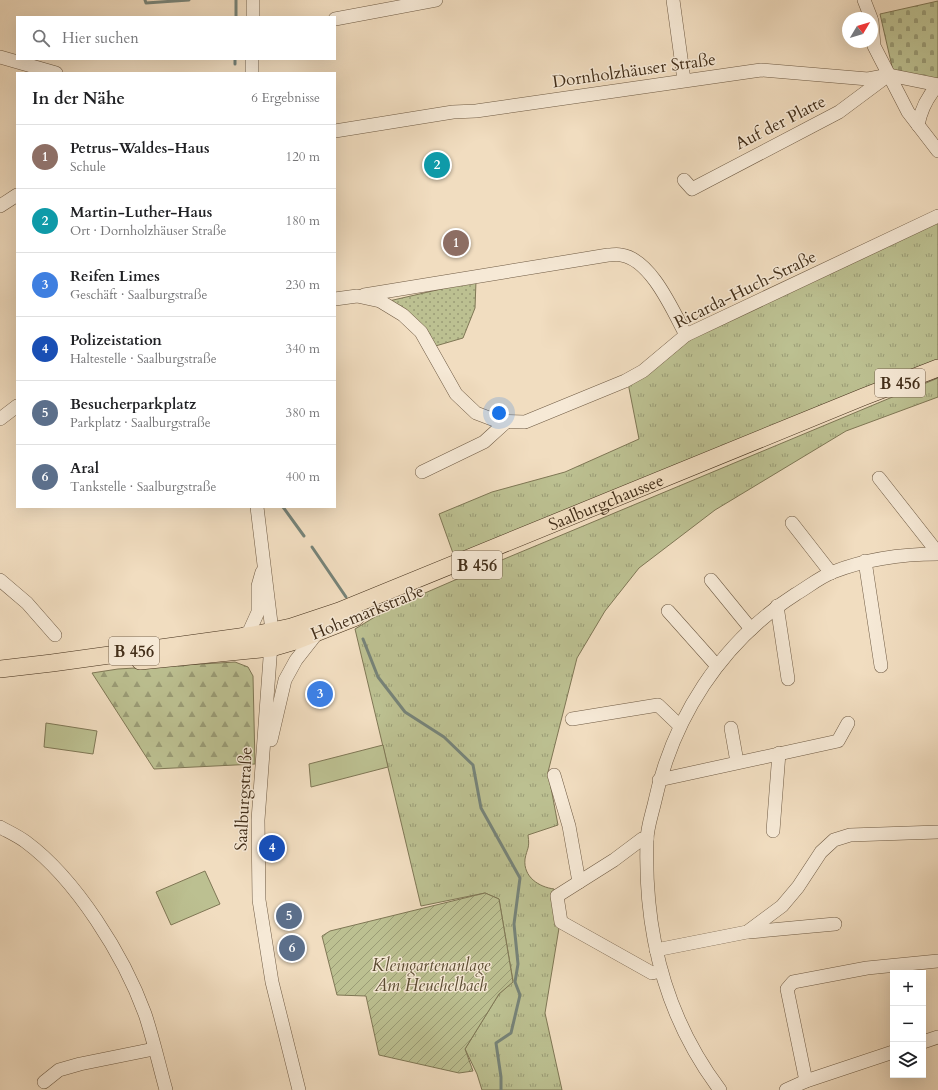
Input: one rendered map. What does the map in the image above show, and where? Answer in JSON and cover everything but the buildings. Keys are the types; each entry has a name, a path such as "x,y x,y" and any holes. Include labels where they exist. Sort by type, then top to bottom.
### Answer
{"main road":[{"name":"Saalburgchaussee","path":"272,640 339,611 938,368"},
{"name":"Hohemarkstraße","path":"83,659 113,664 318,632 579,522 633,492"},
{"name":"Hohemarkstraße","path":"0,669 237,638 272,640"}],"street":[{"path":"253,0 253,16"},
{"path":"336,19 436,0"},
{"path":"672,0 684,80"},
{"path":"864,0 869,12"},
{"path":"875,48 908,112 938,151"},
{"path":"0,57 52,72"},
{"path":"252,60 252,72"},
{"name":"Dornholzhäuser Straße","path":"336,131 453,112 476,111 760,70 868,79 889,74 938,85"},
{"name":"Auf der Platte","path":"684,180 692,188 839,112 889,74"},
{"path":"918,125 920,112 924,103 938,85"},
{"path":"0,206 16,196"},
{"name":"Ricarda-Huch-Straße","path":"336,299 357,296 380,301 403,315 421,332 456,394 476,412 497,421 525,422 625,382 659,359 686,335 938,216"},
{"path":"357,296 621,254 632,259 643,267 660,287 686,335"},
{"path":"0,419 16,407"},
{"path":"422,472 484,442 506,422"},
{"path":"879,478 938,553"},
{"name":"Saalburgstraße","path":"257,508 272,640 260,785 258,876 263,932 274,994 299,1090"},
{"path":"792,523 831,572"},
{"path":"720,1090 690,1047 660,971 649,905 647,839 659,780 680,726 695,699 717,666 751,629 777,606 831,572 865,561 911,554 938,553"},
{"path":"865,561 881,666"},
{"path":"237,638 249,632 256,619 258,612 258,586 264,563"},
{"path":"0,580 27,603 55,635"},
{"path":"711,580 751,629"},
{"path":"777,606 788,679"},
{"path":"668,611 717,666"},
{"path":"260,785 285,680 296,660 318,632"},
{"path":"572,719 658,704 680,726"},
{"path":"659,780 838,741 848,723"},
{"path":"731,728 737,762"},
{"path":"773,831 779,753"},
{"path":"554,775 570,826 579,882"},
{"path":"0,827 26,842 41,854 75,893 102,929 120,960 137,995 149,1027 166,1090"},
{"path":"747,932 782,906 798,887 821,852 834,840 850,835 938,832"},
{"path":"647,839 642,839 557,896 561,922 652,973 660,971"},
{"path":"656,950 747,932 835,924"},
{"path":"806,1081 787,989 793,982 867,968 938,961"},
{"path":"926,1041 938,1037"},
{"path":"44,1082 59,1070 80,1064 154,1049"},
{"path":"786,1090 806,1081 890,1053"}],"green space":[{"path":"938,1 938,79 893,71 880,14"},
{"path":"938,221 938,362 454,556 439,514 492,492 565,472 639,439 628,383 688,338"},
{"path":"476,281 475,308 463,338 432,347 389,301"},
{"path":"938,378 938,397 846,431 715,510 639,568 605,611 577,658 548,772 558,825 528,835 529,840 525,859 525,865 529,876 543,886 554,889 560,922 545,1013 562,1090 482,1090 477,1074 465,1049 499,994 513,981 499,899 485,893 421,906 355,629 388,609 485,567"},
{"path":"235,662 248,667 253,676 255,764 154,769 92,673 118,669"},
{"path":"46,723 97,731 93,754 44,747"},
{"path":"383,745 388,767 311,787 309,764"},
{"path":"205,871 220,904 171,925 156,892"},
{"name":"Kleingartenanlage Am Heuchelbach","path":"485,893 499,899 513,982 499,994 465,1049 473,1071 459,1073 379,1055 366,996 337,995 322,936 330,931"}],"waterway":[{"path":"145,0 146,3 189,0"},
{"path":"236,0 236,16"},
{"path":"284,508 304,536"},
{"path":"312,547 346,597"},
{"path":"363,639 378,677 405,712 444,737 473,765 481,808 520,878 514,924 518,964 515,982 520,995 511,1033 496,1043 501,1077 501,1090"}],"place":[{"name":"Martin-Luther-Haus","path":"437,165"},
{"name":"Petrus-Waldes-Haus","path":"456,243"},
{"name":"Reifen Limes","path":"320,694"},
{"name":"Polizeistation","path":"272,848"},
{"name":"Besucherparkplatz","path":"289,916"},
{"name":"Aral","path":"292,948"}]}
